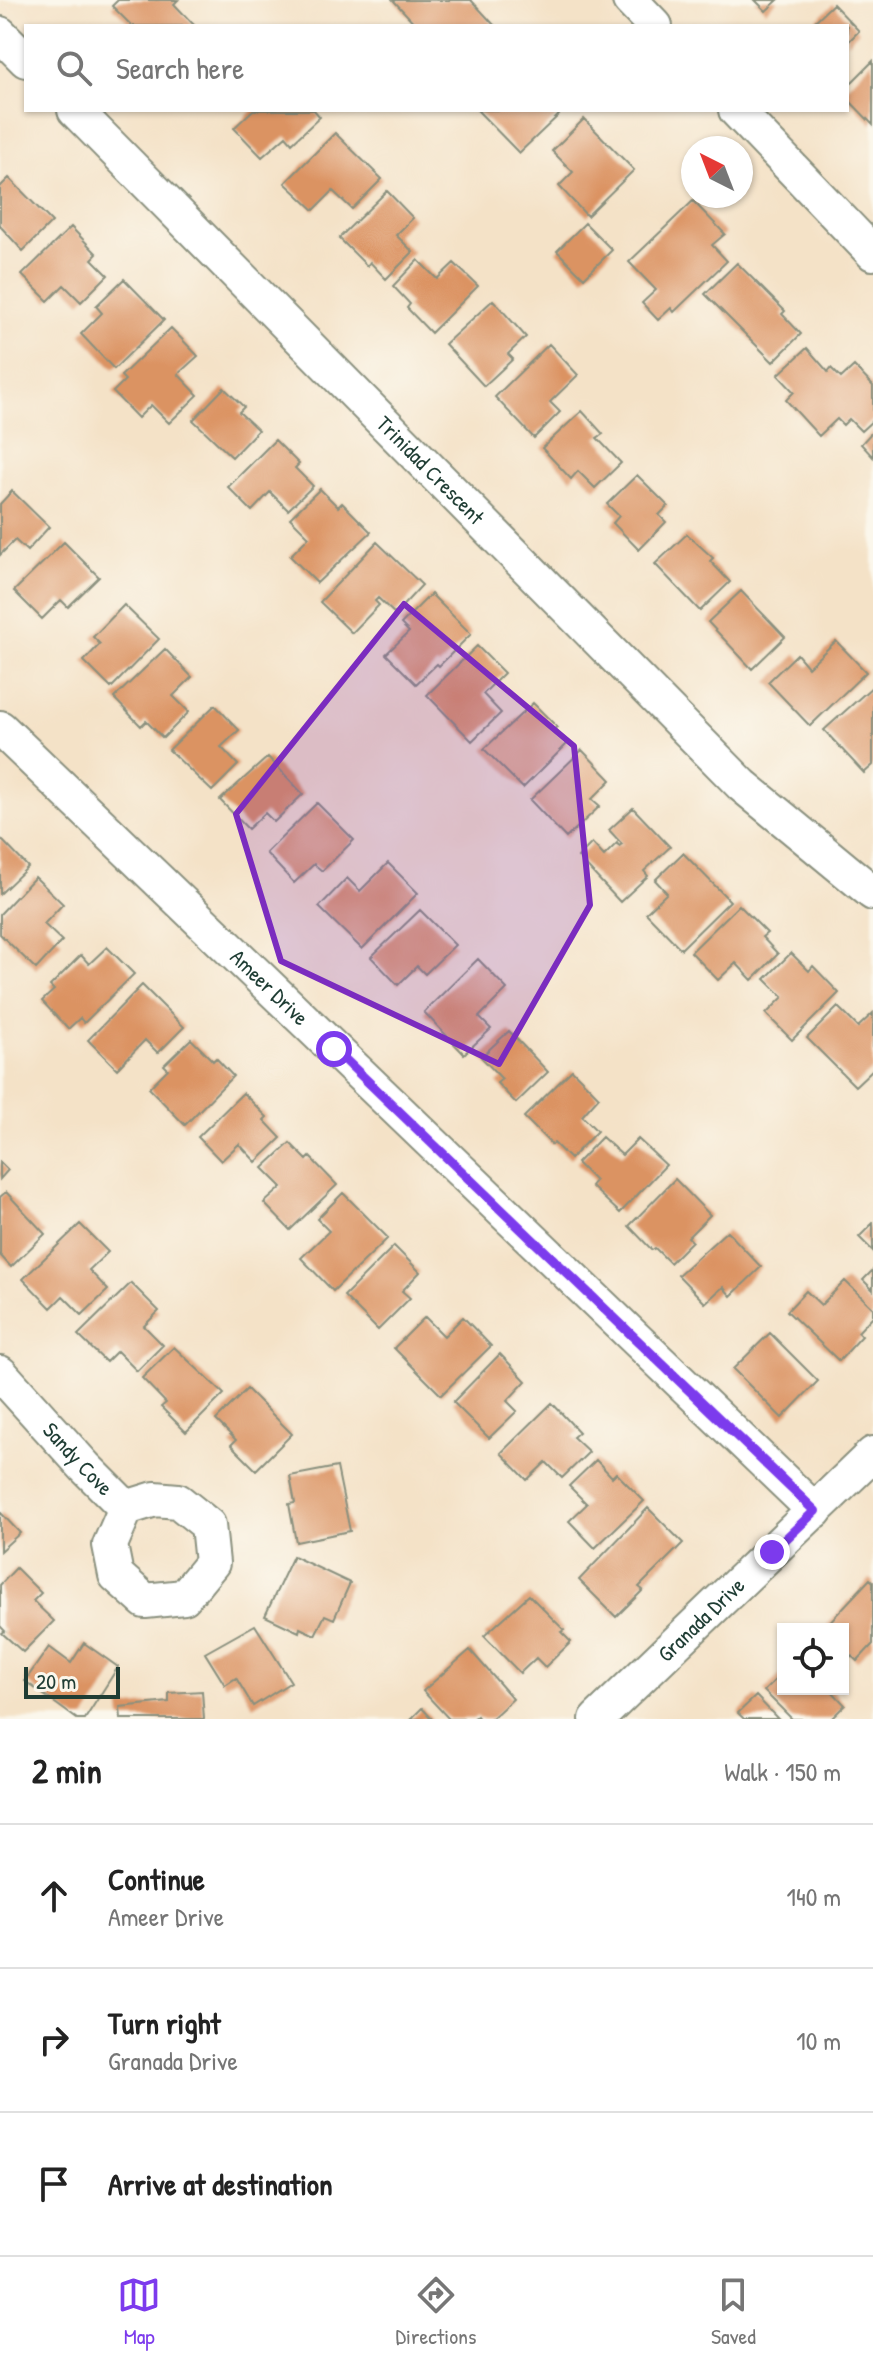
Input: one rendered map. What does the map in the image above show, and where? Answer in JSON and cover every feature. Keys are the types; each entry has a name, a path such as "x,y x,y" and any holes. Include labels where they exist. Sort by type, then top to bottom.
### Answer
{"street":[{"path":"630,0 653,24"},
{"path":"0,34 24,58"},
{"name":"Trinidad Crescent","path":"77,112 742,785 873,893"},
{"path":"738,112 873,253"},
{"name":"Ameer Drive","path":"0,728 815,1511"},
{"name":"Sandy Cove","path":"0,1373 126,1508"},
{"name":"Granada Drive","path":"597,1719 873,1454"}],"highlighted area":[{"path":"404,604 574,746 590,905 499,1064 281,961 236,814"}],"building":[{"path":"118,0 178,0 174,4 193,24 130,24 112,6"},
{"path":"393,0 471,0 493,24 415,24"},
{"path":"755,0 778,0 766,11"},
{"path":"833,4 859,31 849,41 849,24 812,24"},
{"path":"873,61 873,125 849,100 849,85"},
{"path":"251,112 316,112 320,117 292,143 286,136 262,157 234,128"},
{"path":"479,112 556,112 559,115 519,153"},
{"path":"584,119 634,170 587,216 559,186 573,172 552,151"},
{"path":"335,133 382,179 352,209 333,191 314,210 285,183"},
{"path":"9,178 52,222 23,251 0,226 0,187"},
{"path":"387,191 413,218 396,235 413,252 386,279 370,262 367,266 339,238"},
{"path":"686,208 700,208 725,234 712,245 727,261 674,312 671,308 658,320 642,303 656,290 629,262"},
{"path":"585,223 612,250 584,278 557,251"},
{"path":"71,227 97,254 92,259 108,275 81,302 64,285 48,301 22,275"},
{"path":"418,260 437,279 454,263 478,286 431,333 407,308 410,304 393,286"},
{"path":"737,263 785,311 782,314 801,334 773,362 705,294"},
{"path":"124,279 164,320 114,369 81,334 102,313 96,306"},
{"path":"493,300 526,337 508,354 513,359 484,386 445,344"},
{"path":"171,328 198,356 178,374 198,395 169,423 151,405 138,418 113,392 125,380 121,376"},
{"path":"549,344 578,375 550,402 560,412 534,438 495,397"},
{"path":"807,348 828,372 831,368 841,378 854,366 873,386 873,420 861,431 849,419 843,425 837,419 819,436 786,400 794,392 778,375"},
{"path":"224,388 244,407 239,412 258,430 232,457 193,420"},
{"path":"582,411 603,434 597,438 621,463 595,488 578,471 571,479 542,448"},
{"path":"873,431 873,457 861,444"},
{"path":"275,440 299,464 295,468 313,486 288,510 270,492 252,511 228,487"},
{"path":"637,475 668,506 659,515 666,522 639,550 613,523 619,516 607,504"},
{"path":"320,489 338,507 342,503 371,532 317,583 290,556 309,537 290,518"},
{"path":"12,491 49,527 27,551 15,540 0,555 0,504"},
{"path":"687,534 713,558 710,561 730,582 700,611 655,564"},
{"path":"64,542 99,577 68,607 61,600 42,619 14,591"},
{"path":"377,542 422,585 395,614 378,598 375,601 379,605 352,633 320,602"},
{"path":"741,591 785,637 752,669 708,622"},
{"path":"431,594 471,634 416,684 386,654 409,632 401,624"},
{"path":"124,605 159,639 111,688 84,661 100,644 93,637"},
{"path":"836,641 866,672 810,726 768,682 797,654 808,667"},
{"path":"477,646 504,673 483,694 501,713 472,741 427,695"},
{"path":"165,649 192,677 173,696 189,712 163,738 146,721 141,726 114,698"},
{"path":"873,686 873,765 864,773 824,730"},
{"path":"533,703 568,743 523,788 484,749"},
{"path":"215,705 239,730 221,747 238,765 212,791 169,750"},
{"path":"582,750 611,780 592,799 600,806 566,838 530,800"},
{"path":"268,757 303,794 274,822 265,813 248,829 220,800"},
{"path":"317,803 354,840 322,871 314,864 294,883 266,853"},
{"path":"633,808 670,847 644,871 648,876 620,902 578,857 592,843 604,856 617,843 619,846 622,844 609,830"},
{"path":"0,838 28,867 0,894"},
{"path":"683,853 730,901 681,949 646,913 667,893 655,880"},
{"path":"388,863 418,893 362,949 319,907 347,878 360,891"},
{"path":"35,877 63,904 44,924 62,941 36,969 0,934 0,914"},
{"path":"739,905 767,933 762,937 778,954 752,980 736,963 718,980 691,952"},
{"path":"420,910 455,945 425,974 417,966 398,985 371,957"},
{"path":"107,947 134,974 84,1023 80,1018 68,1029 42,1001 54,990 50,986 81,955 89,964"},
{"path":"791,953 809,971 813,966 839,993 792,1040 766,1014 783,997 765,979"},
{"path":"478,959 507,989 479,1017 491,1029 464,1054 424,1012"},
{"path":"142,985 184,1027 158,1053 145,1040 117,1069 88,1040"},
{"path":"838,1007 858,1027 873,1013 873,1069 855,1086 807,1038"},
{"path":"509,1031 548,1072 516,1103 497,1083 502,1079 481,1057"},
{"path":"191,1039 233,1076 185,1125 149,1088 168,1069 164,1065"},
{"path":"572,1070 599,1097 582,1116 597,1131 570,1159 524,1117"},
{"path":"243,1093 267,1117 264,1120 281,1138 256,1162 239,1144 221,1161 198,1137"},
{"path":"602,1137 622,1155 638,1139 666,1165 620,1213 591,1186 595,1181 577,1163"},
{"path":"290,1143 307,1160 310,1157 337,1185 290,1230 264,1203 282,1187 263,1168"},
{"path":"0,1162 8,1170 0,1179"},
{"path":"675,1179 710,1215 688,1237 692,1241 670,1263 655,1248 652,1250 629,1226"},
{"path":"6,1192 45,1234 11,1267 0,1255 0,1197"},
{"path":"343,1193 388,1238 333,1291 301,1258 329,1231 317,1219"},
{"path":"873,1223 873,1251 859,1237"},
{"path":"80,1224 108,1252 89,1270 108,1290 82,1315 63,1296 51,1308 23,1279"},
{"path":"727,1231 761,1267 731,1296 723,1287 705,1303 678,1275"},
{"path":"394,1246 420,1272 402,1291 410,1298 378,1330 344,1296"},
{"path":"873,1270 873,1290 863,1280"},
{"path":"845,1281 873,1308 873,1316 858,1332 862,1336 839,1361 787,1311 806,1291 821,1305"},
{"path":"131,1283 159,1311 144,1326 163,1345 137,1371 117,1351 106,1362 78,1335"},
{"path":"425,1317 444,1336 463,1317 491,1346 441,1395 394,1348"},
{"path":"770,1333 818,1381 782,1418 733,1369"},
{"path":"174,1347 224,1394 186,1432 161,1407 166,1403 142,1378"},
{"path":"500,1354 526,1381 507,1401 517,1411 489,1438 453,1402"},
{"path":"247,1389 292,1434 256,1470 231,1445 236,1440 216,1420"},
{"path":"552,1403 579,1432 573,1437 589,1452 562,1478 546,1462 527,1480 501,1453"},
{"path":"596,1460 612,1477 616,1473 644,1501 595,1548 569,1521 587,1504 569,1486"},
{"path":"337,1467 350,1531 296,1542 289,1504 295,1503 290,1476"},
{"path":"648,1508 683,1543 639,1587 643,1590 616,1617 579,1580"},
{"path":"0,1512 20,1533 0,1551"},
{"path":"293,1556 350,1583 334,1619 325,1615 315,1635 300,1628 299,1632 265,1616"},
{"path":"16,1568 41,1593 33,1601 54,1621 23,1652 2,1633 5,1631 0,1626 0,1585"},
{"path":"870,1579 873,1582 873,1644 857,1661 849,1654 849,1623 829,1623"},
{"path":"529,1595 564,1630 561,1632 571,1642 545,1667 536,1658 520,1673 484,1636"},
{"path":"255,1625 291,1682 253,1706 236,1678 225,1685 205,1653"},
{"path":"84,1643 118,1667 85,1719 77,1719 25,1681 49,1647 71,1663"},
{"path":"470,1650 513,1699 491,1719 479,1719 477,1716 473,1719 449,1719 423,1691"},
{"path":"777,1678 777,1695 836,1695 845,1705 831,1719 792,1719 764,1691"},
{"path":"202,1691 204,1719 121,1719 120,1707 169,1702 169,1693"},
{"path":"756,1696 778,1719 744,1719 738,1713"},
{"path":"422,1708 432,1719 411,1719"}],"route":[{"path":"334,1049 815,1511 772,1552"}]}
